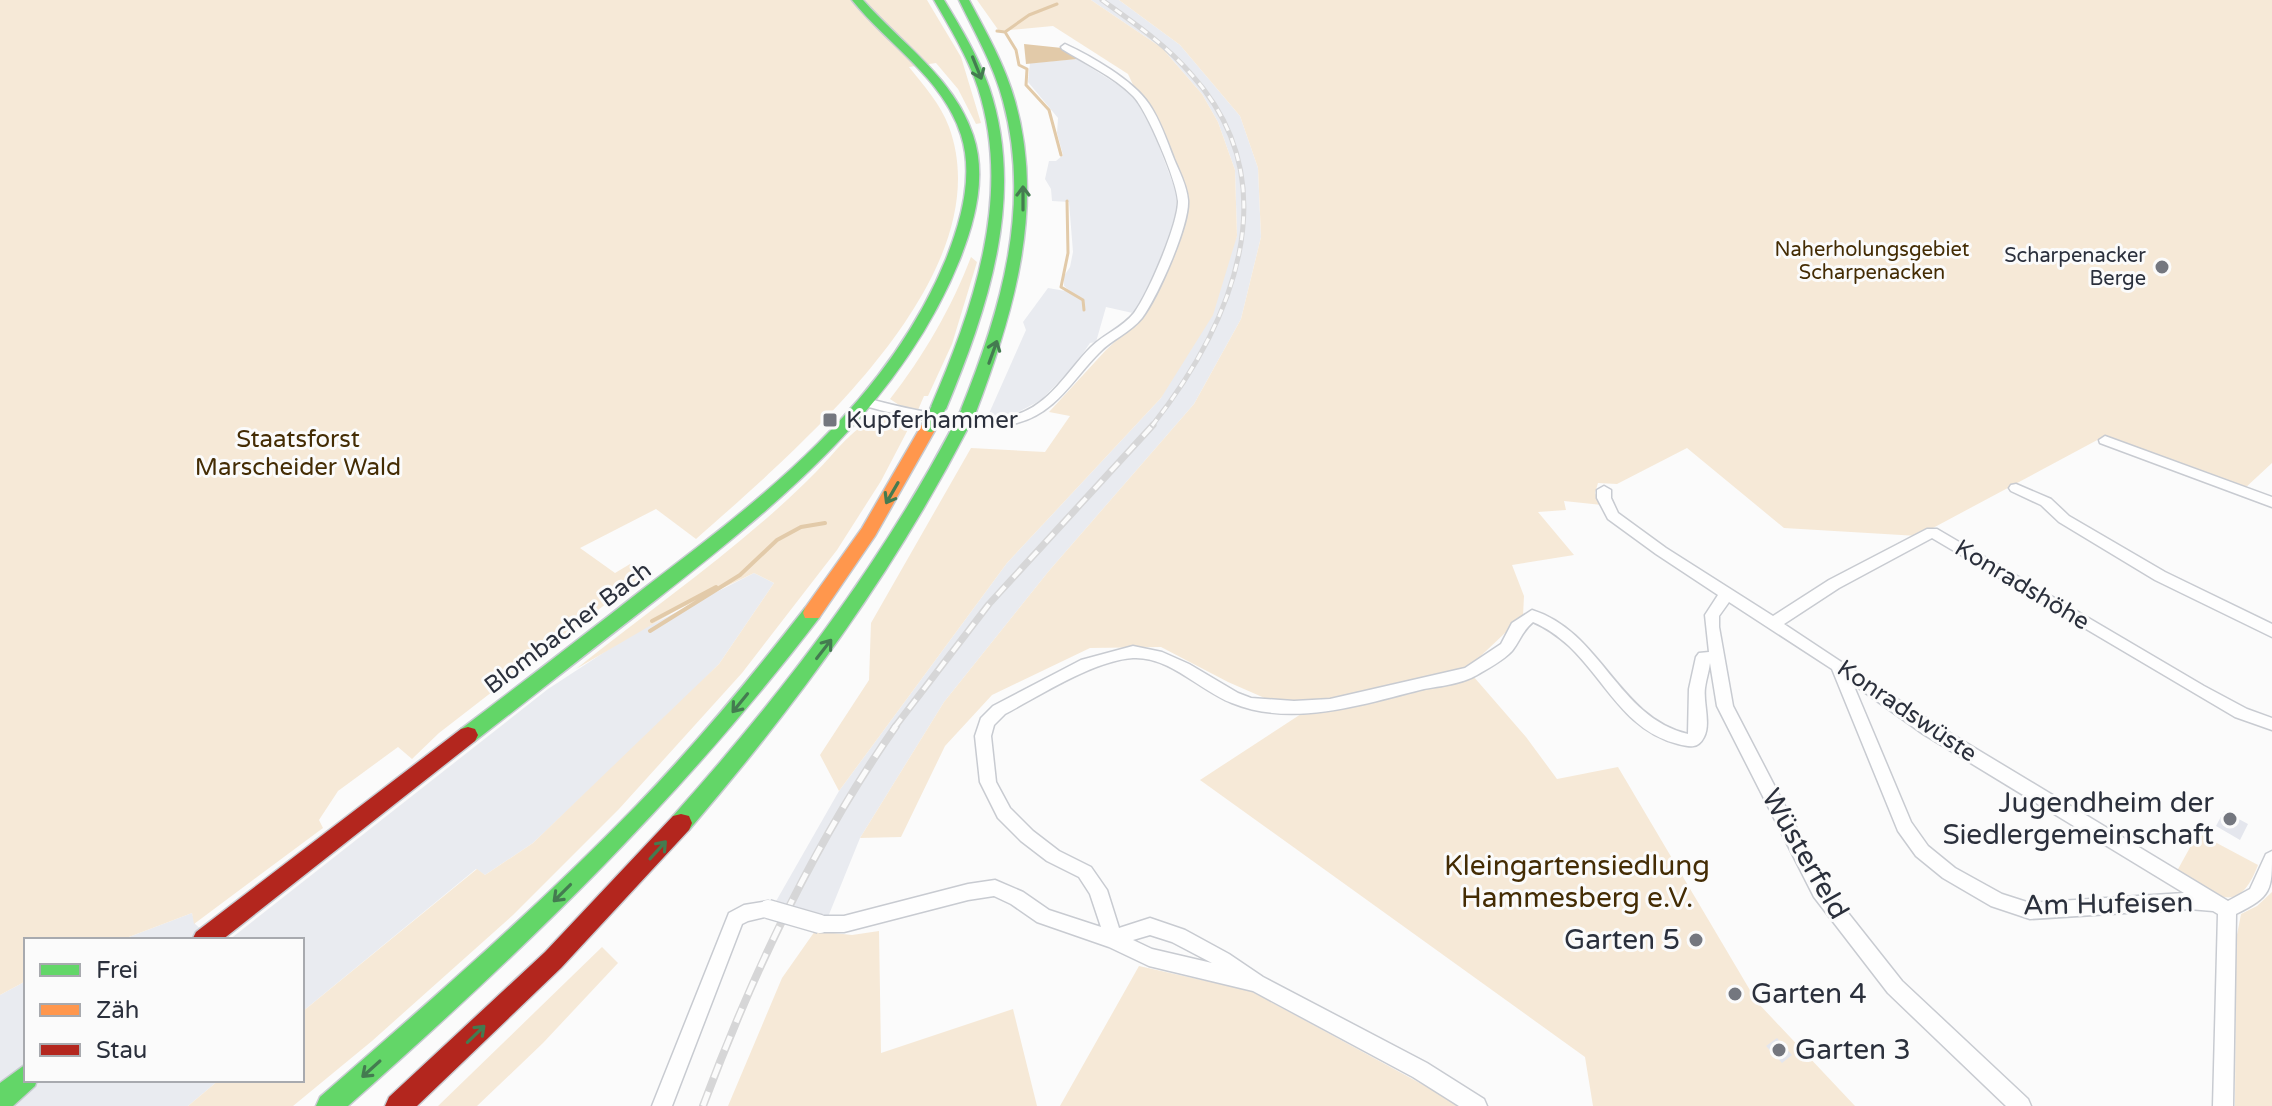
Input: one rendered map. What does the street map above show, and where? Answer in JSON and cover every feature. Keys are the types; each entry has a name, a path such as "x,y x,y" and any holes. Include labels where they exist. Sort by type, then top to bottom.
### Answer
{"main road":[{"name":"Blombacher Bach","path":"207,938 722,539 813,458 865,402 926,319 947,280 964,232 973,180 970,149 963,123 945,91 875,23 857,0"},
{"path":"329,1106 551,905 724,723 807,620 887,504 959,363 986,282 999,199 993,117 970,51 939,0"},
{"path":"398,1106 596,918 746,749 846,622 944,463 993,353 1013,283 1023,198 1019,137 1001,69 964,0"},
{"path":"0,1100 24,1079"}],"street":[{"path":"865,402 916,413 985,421 1013,420 1049,403 1074,378 1092,352 1135,320 1144,307 1179,225 1183,199 1144,102 1120,82 1065,47"},
{"path":"2105,440 2272,502"},
{"path":"2016,488 2046,502 2064,519 2160,576 2272,631"},
{"name":"Konradswüste","path":"1604,490 1604,498 1613,516 1837,665 1870,691 2227,910"},
{"name":"Konradshöhe","path":"1774,623 1834,584 1932,532 2199,690 2241,713 2272,724"},
{"name":"Wüsterfeld","path":"1727,594 1712,615 1715,658 1725,706 1820,891 1895,987 2021,1106"},
{"path":"1114,940 1098,890 1085,872 1053,856 1004,813 988,782 984,757 983,736 987,722 999,710 1086,664 1133,652 1157,656 1250,704 1294,707 1330,705 1469,673 1506,648 1517,627 1532,615 1554,625 1585,650 1635,713 1676,740 1692,741 1698,733 1697,689 1704,657 1715,658"},
{"name":"Am Hufeisen","path":"1837,665 1904,826 1922,851 1949,873 1997,900 2030,911 2199,901 2227,910"},
{"path":"2223,1106 2227,910 2256,895 2272,859"},
{"path":"662,1106 735,919 744,913 768,909 820,924 844,924 995,888 1017,898 1043,916 1114,940 1149,957 1256,983"},
{"path":"1114,940 1139,928 1157,927 1236,966 1256,983 1420,1070 1477,1106"}],"shaded area":[{"path":"1091,0 1119,0 1180,45 1240,116 1258,168 1261,237 1241,319 1194,404 1048,572 944,702 860,838 828,917 775,903 839,791 1007,563 1161,398 1237,236 1235,170 1218,122 1202,94 1162,48"},
{"path":"1024,44 1062,48 1077,59 1026,64"},
{"path":"1077,59 1123,88 1145,110 1177,194 1174,230 1137,314 1106,307 1096,342 1090,343 1075,365 1041,400 1009,417 987,418 1026,330 1023,322 1048,288 1071,292 1064,286 1064,276 1070,267 1073,252 1069,202 1052,201 1051,189 1045,179 1049,161 1056,161 1063,155 1057,133 1058,118 1028,82 1030,63"},
{"path":"754,573 774,583 719,664 533,843 485,875 476,869 304,1010 304,938 232,938 548,689 629,636"},
{"path":"192,913 195,924 212,938 126,938"},
{"path":"24,982 24,1082 217,1082 188,1106 0,1106 0,995"}],"green space":[{"name":"Staatsforst Marscheider Wald","path":"0,0 927,0 961,57 981,123 976,124 958,89 936,63 909,67 936,102 949,127 958,184 946,243 919,301 880,357 833,410 696,539 656,509 580,548 615,573 630,564 649,576 620,593 439,733 412,759 398,747 338,791 319,820 323,828 194,924 192,913 126,938 24,938 24,982 0,995"},
{"path":"977,0 1091,0 1162,48 1202,94 1218,122 1235,170 1237,236 1213,315 1161,398 1007,563 839,791 820,755 869,680 871,623 971,448 1045,452 1070,416 1049,412 1142,316 1188,209 1128,74 1053,26 999,31"},
{"name":"Naherholungsgebiet Scharpenacken","path":"1119,0 2272,0 2272,463 2244,489 2101,438 1918,536 1784,528 1687,448 1617,484 1598,483 1595,493 1602,505 1564,501 1566,510 1538,512 1574,555 1512,565 1524,596 1523,616 1467,669 1526,737 1557,779 1618,767 1757,1002 1855,1106 1593,1106 1585,1057 1200,780 1301,714 1228,682 1161,647 1090,648 992,695 945,746 901,837 860,838 944,702 1048,572 1194,404 1241,319 1261,237 1258,168 1240,116 1180,45"},
{"path":"971,257 977,262 952,344 928,396 924,396 918,410 899,405 890,399 936,331"},
{"path":"880,417 914,418 881,481 837,550 742,673 619,809 513,915 372,1041 293,1106 188,1106 217,1082 304,1082 304,1010 477,869 485,875 533,843 719,664 774,583 754,573 677,610 576,669 759,525 854,432"},
{"path":"2198,833 2258,865 2242,892 2233,897 2224,897 2177,871"},
{"path":"2272,892 2272,1106 2235,1106 2236,940 2241,914 2257,906"},
{"path":"815,931 852,935 879,931 881,1053 1013,1009 1037,1106 728,1106 782,978"},
{"path":"602,947 618,963 543,1043 477,1106 438,1106"},
{"path":"1139,966 1206,981 1238,984 1462,1106 1060,1106"}],"building":[{"name":"Jugendheim der Siedlergemeinschaft","path":"2224,811 2248,824 2240,840 2216,826"},
{"name":"Garten 3","path":"1777,1038 1792,1055 1782,1063 1766,1046"}],"waterway":[{"path":"1005,32 1029,15 1057,4"},
{"path":"997,31 1005,32"},
{"path":"1005,32 1016,50 1019,65 1027,69 1026,85 1049,110 1061,155"},
{"path":"1067,201 1068,253 1061,287 1083,300 1084,310"},
{"path":"650,631 740,575 777,540 801,527 825,523"},
{"path":"652,621 716,587"}],"railway":[{"path":"1102,0 1160,43 1191,74 1222,117 1239,162 1244,208 1239,254 1225,300 1205,345 1151,427"},
{"path":"894,728 989,604 1153,425"},
{"path":"703,1106 764,958 812,862 866,770 896,726"}],"traffic: fast":[{"path":"468,735 692,562 786,484 871,397 907,349 937,297 960,241 970,202 973,175 967,135 959,115 934,79 857,0"},
{"path":"938,409 980,297 990,258 998,179 995,139 983,86 939,0"},
{"path":"964,0 1009,101 1018,141 1021,181 1020,220 1007,298 968,412"},
{"path":"930,425 938,409"},
{"path":"961,426 968,412"},
{"path":"681,823 760,730 835,634 902,533 961,426"},
{"path":"329,1106 522,933 645,811 759,681 812,613"},
{"path":"0,1100 24,1079"}],"traffic: slow":[{"path":"812,613 869,532 930,425"}],"traffic: jam":[{"path":"207,938 468,735"},
{"path":"398,1106 553,960 681,823"}],"place":[{"name":"Scharpenacker Berge","path":"2162,267"},
{"name":"Kupferhammer","path":"830,420"},
{"name":"Jugendheim der Siedlergemeinschaft","path":"2230,819"},
{"name":"Garten 5","path":"1696,940"},
{"name":"Garten 4","path":"1735,994"},
{"name":"Garten 3","path":"1779,1050"}],"park label":[{"name":"Kleingartensiedlung Hammesberg e.V.","path":"1577,882"}]}
